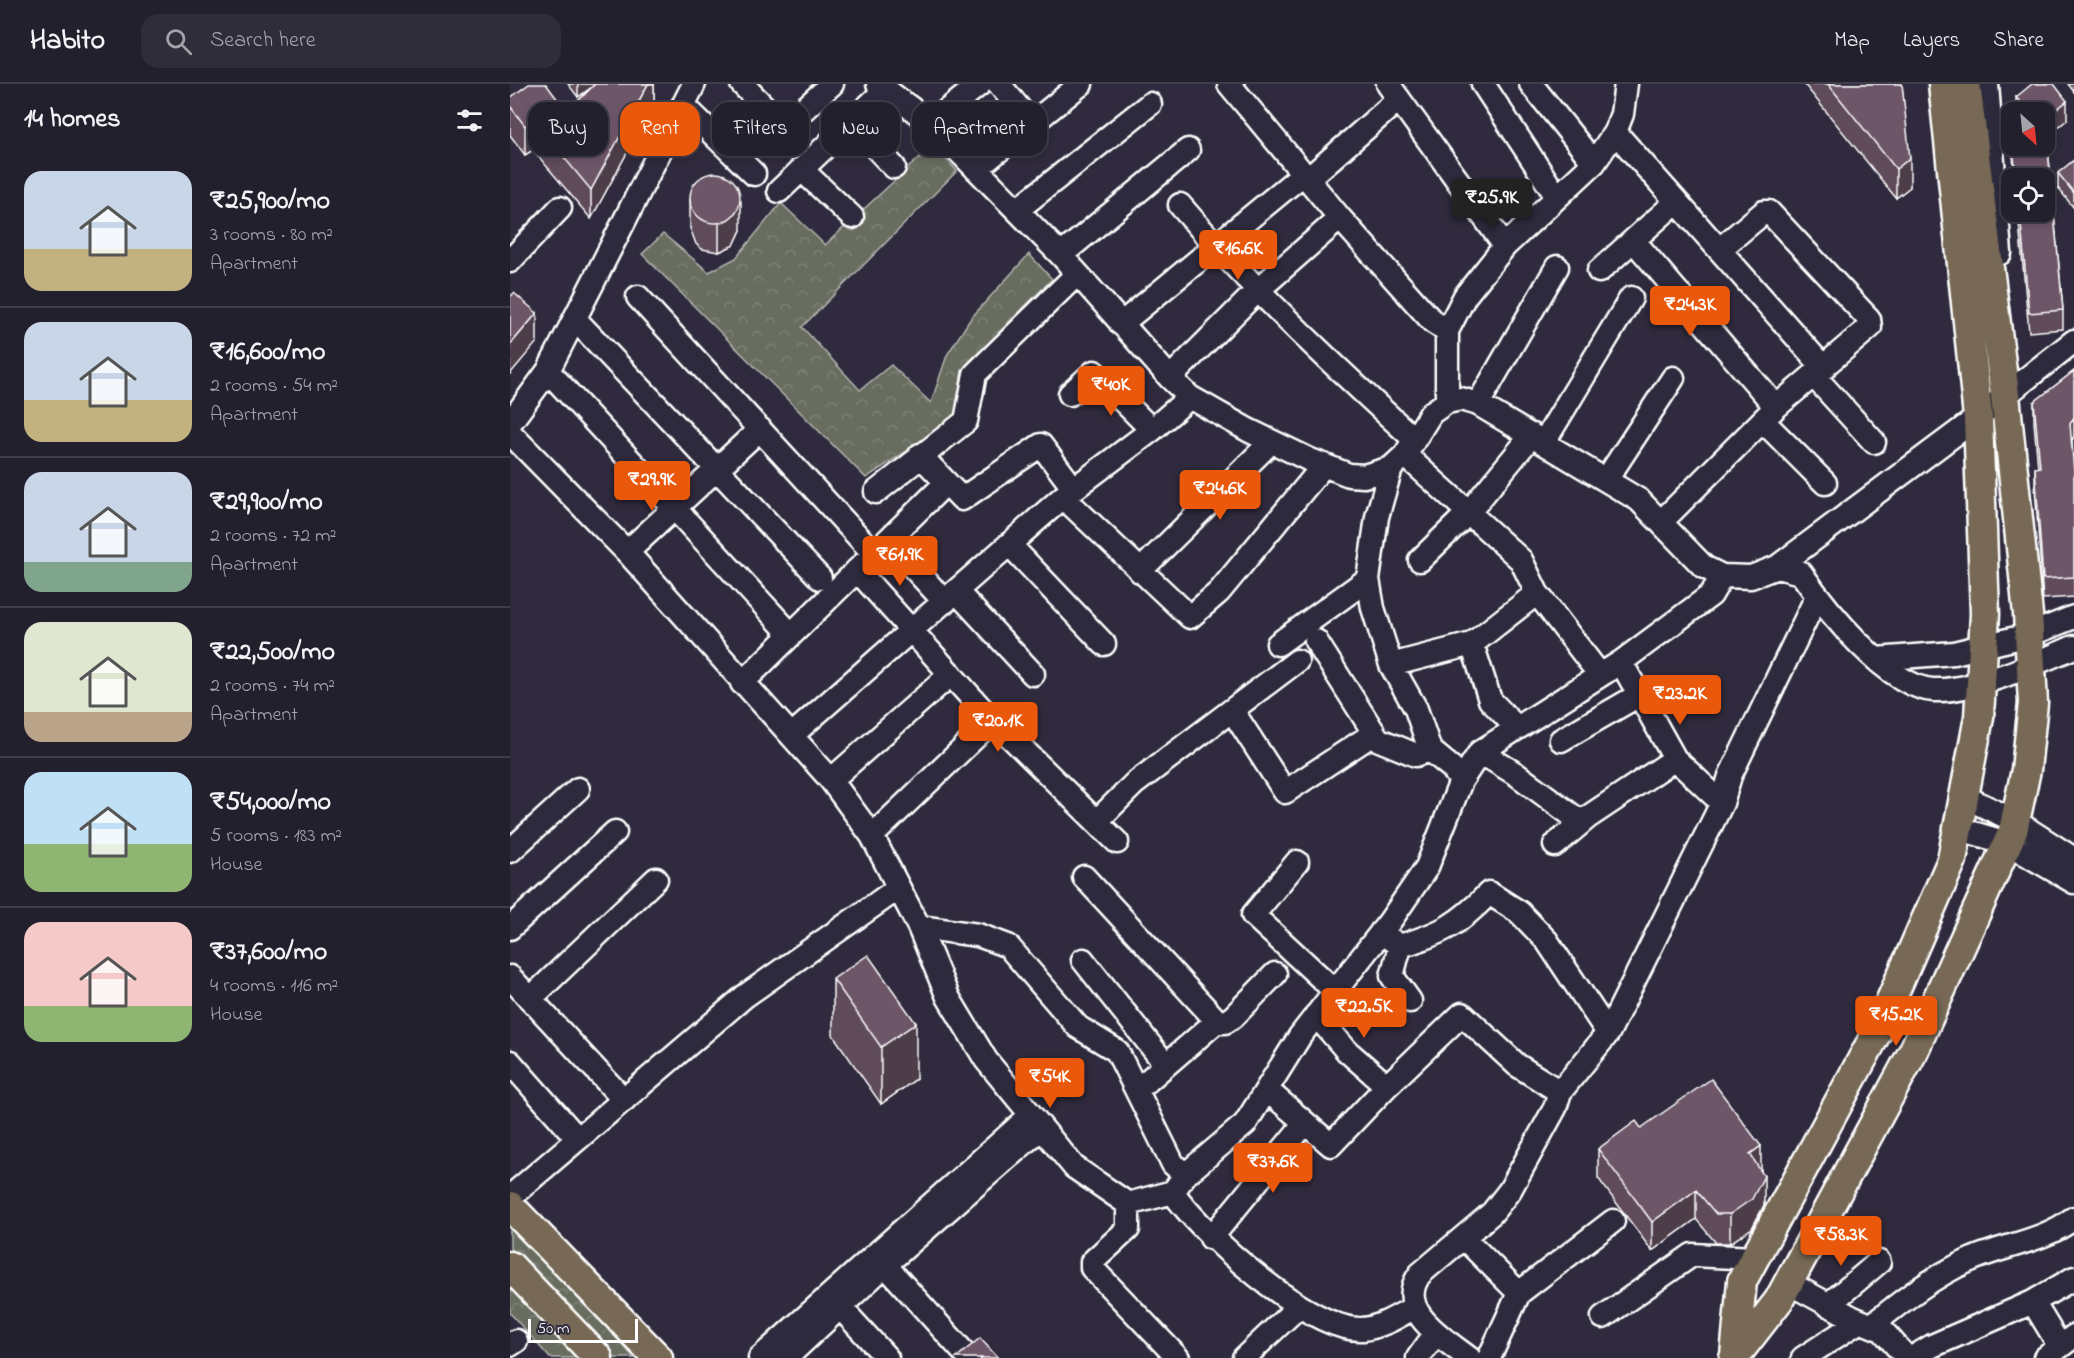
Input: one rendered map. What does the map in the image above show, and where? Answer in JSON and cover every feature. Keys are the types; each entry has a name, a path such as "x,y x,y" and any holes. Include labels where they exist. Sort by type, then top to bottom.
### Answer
{"main road":[{"path":"1735,1357 1742,1281 1877,1032 1952,860 1960,829 1983,681 1985,646 1978,417 1943,84"},
{"path":"1735,1357 1779,1300 1789,1283 1914,1050 2011,832 2026,770 2033,703 2011,391 1966,84"},
{"path":"510,1206 658,1358"},
{"path":"510,1266 598,1358"}],"street":[{"path":"685,102 694,84"},
{"path":"742,84 784,127 832,84"},
{"path":"957,102 980,84"},
{"path":"999,84 1014,102"},
{"path":"1047,112 1081,84"},
{"path":"1229,84 1340,218 1433,322 1447,331"},
{"path":"1483,84 1557,197"},
{"path":"1532,84 1594,163"},
{"path":"1447,402 1447,331 1465,296 1505,246 1594,163 1615,132 1622,114 1626,84"},
{"path":"1987,84 2011,391"},
{"path":"873,102 888,88 912,108"},
{"path":"1121,324 1215,246 1306,176 1393,92 1505,246"},
{"path":"1017,210 1150,104"},
{"path":"700,122 754,174"},
{"path":"1615,132 1720,249 1874,442"},
{"path":"779,191 821,150"},
{"path":"1061,255 1188,150"},
{"path":"510,423 548,371 657,156"},
{"path":"883,156 894,167"},
{"path":"963,156 1061,255 1190,398 1271,442 1349,475 1364,476 1403,454"},
{"path":"976,169 992,156"},
{"path":"801,169 852,217"},
{"path":"1599,272 1676,202"},
{"path":"1180,205 1403,454 1521,560 1537,593 1600,675"},
{"path":"510,261 560,208"},
{"path":"1661,522 1769,414 1870,327 1869,319 1769,212 1764,212 1720,249"},
{"path":"1170,378 1257,291 1340,218"},
{"path":"1634,241 1825,483"},
{"path":"1478,404 1557,267"},
{"path":"876,492 966,421 975,374 1077,274"},
{"path":"638,297 866,545"},
{"path":"1420,560 1469,512 1538,438 1631,298"},
{"path":"575,319 820,578"},
{"path":"1461,781 1452,768 1430,750 1416,709 1391,665 1373,608 1368,579 1377,517 1403,454 1431,413 1447,402 1461,399 1478,404 1639,500 1704,567 1722,576 1751,577 1777,567 2011,391 2071,352"},
{"path":"548,371 784,627"},
{"path":"1070,393 1094,372 1152,430"},
{"path":"1606,480 1672,378"},
{"path":"792,735 1069,493 1190,398"},
{"path":"627,552 760,429"},
{"path":"510,433 627,552 831,780 872,836 897,889 919,927 948,997 967,1032 1035,1123 1074,1167 1128,1204"},
{"path":"1140,571 1271,442"},
{"path":"920,455 958,497 966,498 1041,445 1069,493 1140,571 1190,617 1220,592 1324,465"},
{"path":"742,683 945,484"},
{"path":"888,540 1033,674"},
{"path":"1009,544 1104,644"},
{"path":"1777,567 1801,573 1817,596 1876,659 1914,684 1932,690 1948,689 2031,668 2074,648"},
{"path":"857,570 993,720 1117,842"},
{"path":"1128,1204 1179,1184 1245,1124 1300,1036 1381,932 1427,867 1461,781 1480,752 1621,662 1711,595 1722,576"},
{"path":"1278,644 1368,579"},
{"path":"1391,665 1472,644 1537,593"},
{"path":"1469,1358 1436,1333 1413,1308 1411,1299 1413,1285 1492,1213 1510,1190 1555,1108 1560,1092 1608,1033 1722,804 1731,776 1817,596"},
{"path":"1876,659 1954,653 2029,635 2074,617"},
{"path":"1316,641 1378,739"},
{"path":"1472,644 1490,700 1516,727"},
{"path":"1097,821 1134,784 1297,661"},
{"path":"1621,662 1675,759 1722,804"},
{"path":"831,780 951,674"},
{"path":"1561,740 1639,695"},
{"path":"1232,710 1285,792 1370,736 1416,755 1430,750"},
{"path":"872,836 993,720"},
{"path":"1480,752 1516,774 1581,822"},
{"path":"1555,845 1581,822 1675,759"},
{"path":"510,851 578,789"},
{"path":"1965,797 2074,882"},
{"path":"1960,829 2011,832 2074,859"},
{"path":"510,928 615,832"},
{"path":"1298,862 1253,915 1335,991"},
{"path":"1084,877 1116,909 1216,1021 1225,1022 1233,1017 1275,974"},
{"path":"530,999 656,879"},
{"path":"510,1197 745,996 897,889"},
{"path":"1400,946 1429,937 1463,920 1489,893 1519,912 1547,941 1608,1033"},
{"path":"919,927 978,935 1008,946 1078,1027 1117,1051 1173,1164 1183,1208 1210,1238 1299,1306 1337,1325 1361,1329 1380,1326 1413,1308"},
{"path":"1381,932 1400,946"},
{"path":"1400,946 1392,976 1410,1001"},
{"path":"1083,960 1166,1065"},
{"path":"510,977 624,1100"},
{"path":"1267,1090 1331,1145 1387,1086 1462,1014 1517,1065 1560,1092"},
{"path":"1317,1015 1347,1051 1387,1086"},
{"path":"1137,1090 1216,1021"},
{"path":"510,1062 578,1139"},
{"path":"794,1355 1035,1123"},
{"path":"760,1358 1035,1123"},
{"path":"1210,1238 1304,1124"},
{"path":"1128,1204 1128,1229 1092,1262 1092,1268 1178,1358"},
{"path":"1803,1358 1866,1323 1925,1284 1959,1266 2054,1232 2074,1218"},
{"path":"1490,1358 1519,1293 1613,1221"},
{"path":"1465,1239 1519,1293"},
{"path":"1603,1317 1692,1255 1755,1257"},
{"path":"1828,1305 1879,1262"},
{"path":"885,1265 969,1358"},
{"path":"1911,1358 1932,1346 2033,1302 2074,1278"},
{"path":"1789,1283 1828,1305 1882,1329 1907,1358"},
{"path":"2033,1302 2059,1346"},
{"path":"1244,1358 1299,1306"},
{"path":"841,1308 888,1358"},
{"path":"1419,1358 1436,1333"}],"green space":[{"path":"921,156 943,156 957,171 802,327 860,390 891,365 931,403 947,355 971,318 1029,254 1052,279 962,370 955,419 866,478 642,254 663,234 709,272 736,258 781,203 825,245"},
{"path":"510,1227 594,1312 634,1358 612,1358 510,1248"},
{"path":"510,1286 580,1358 550,1358 510,1313"}],"building":[{"path":"529,84 546,84 560,102 528,102 528,124 525,126 510,106 510,98"},
{"path":"595,84 648,84 638,102 620,102 620,136 591,190 563,156 608,156 608,102 577,102"},
{"path":"1828,84 1902,84 1910,158 1896,169"},
{"path":"2032,84 2054,84 2067,101 2055,111 2055,102 2020,102 2016,97"},
{"path":"2014,156 2048,156 2050,168 2015,168"},
{"path":"2074,160 2074,193 2058,173"},
{"path":"715,173 733,180 740,198 733,216 715,223 697,216 690,198 697,180"},
{"path":"2021,222 2055,222 2063,310 2029,313"},
{"path":"514,293 537,313 510,345 510,297"},
{"path":"2074,371 2074,417 2070,424 2074,472 2074,577 2043,579 2035,468 2040,467 2034,402"},
{"path":"868,955 916,1023 881,1047 833,979"},
{"path":"1711,1079 1761,1146 1750,1154 1764,1176 1752,1199 1730,1214 1716,1214 1696,1190 1652,1222 1598,1149 1636,1121 1641,1128"},
{"path":"980,1338 998,1358 956,1358"}]}
